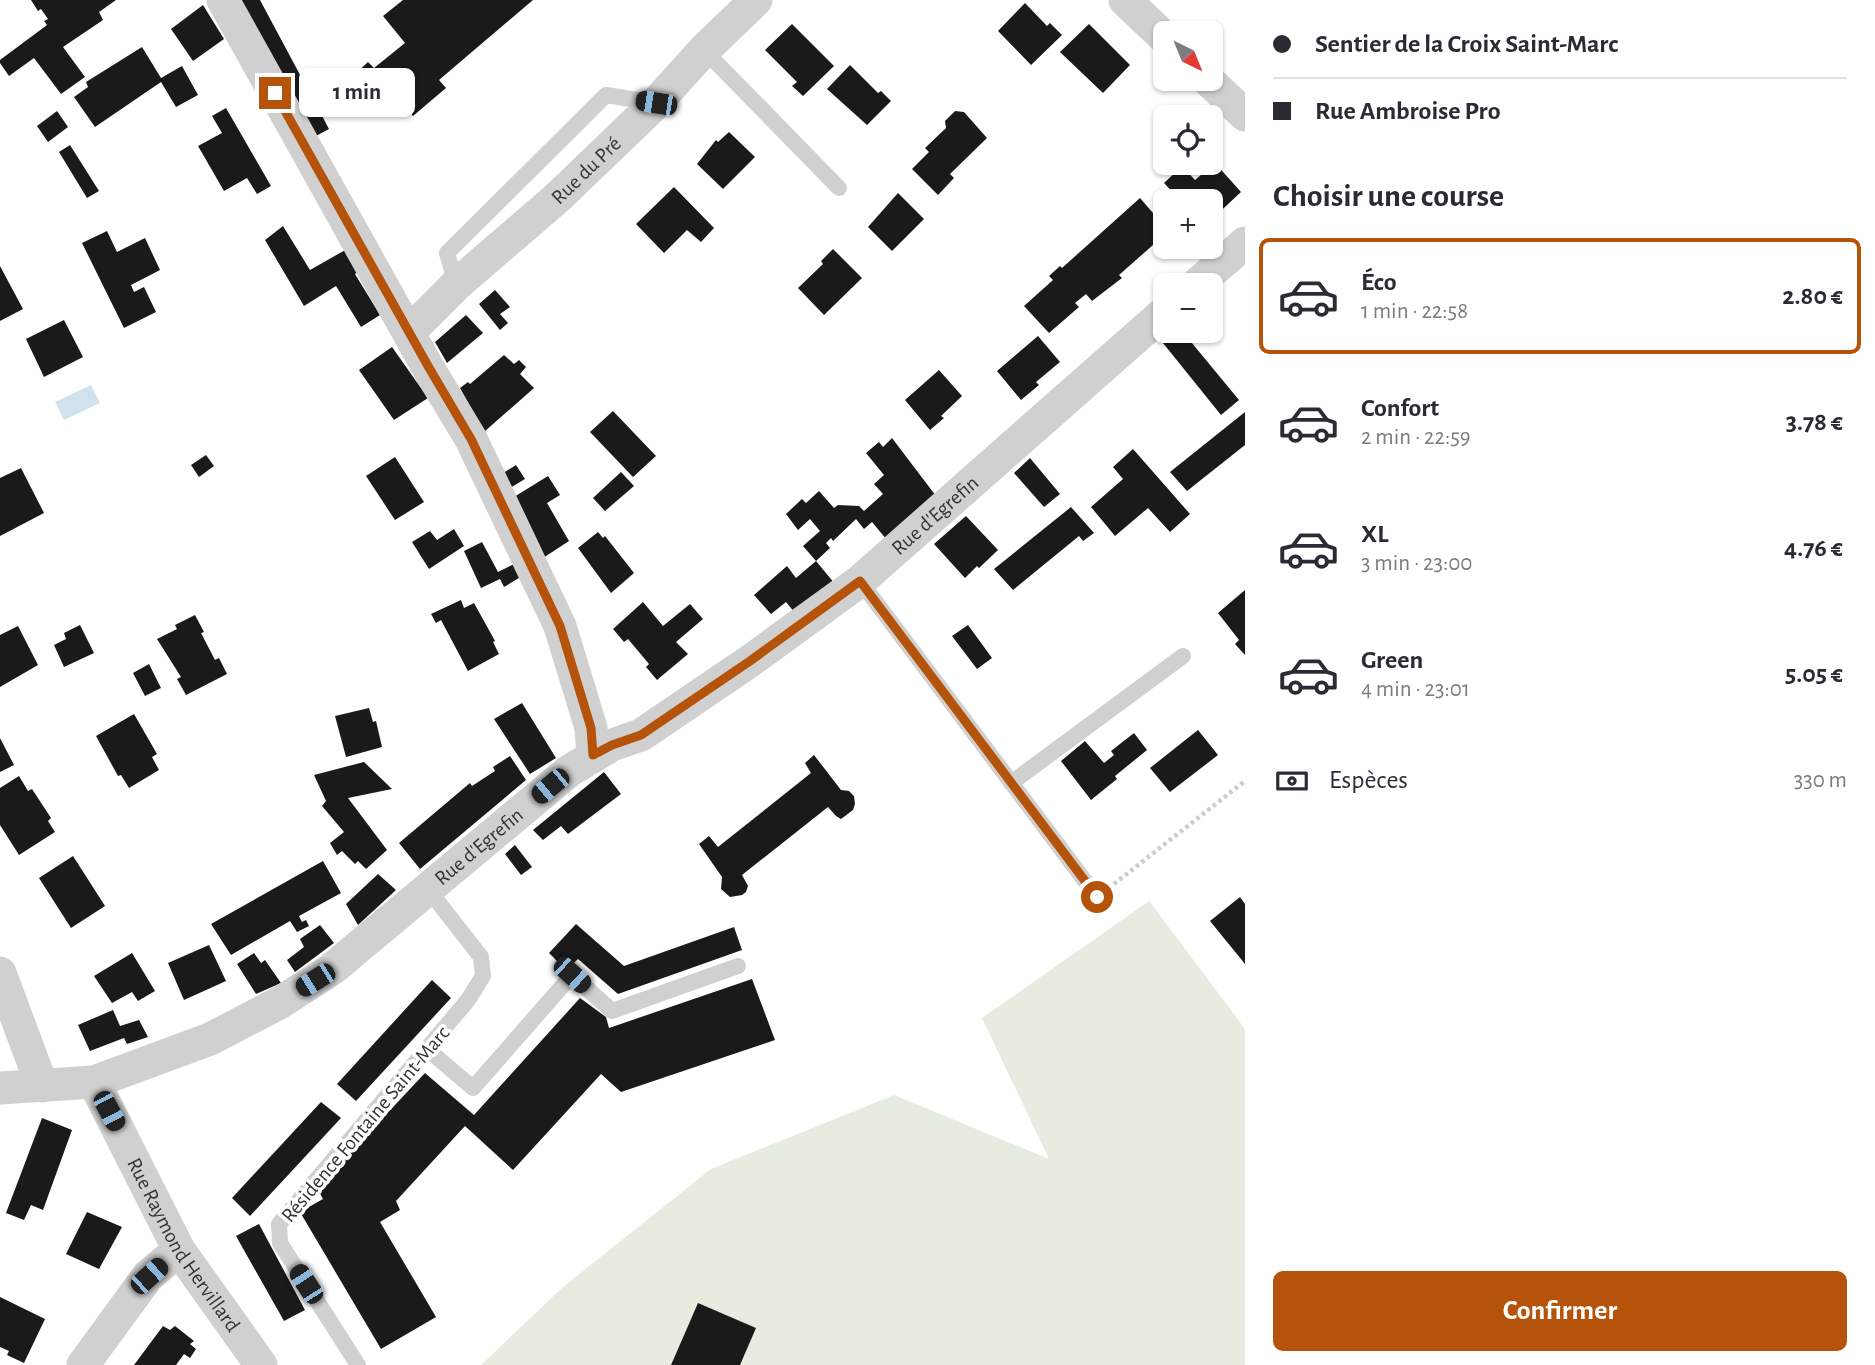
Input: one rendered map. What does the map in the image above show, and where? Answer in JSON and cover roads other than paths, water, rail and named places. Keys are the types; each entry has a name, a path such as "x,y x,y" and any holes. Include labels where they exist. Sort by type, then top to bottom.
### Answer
{"street":[{"path":"223,0 471,439 560,626 591,728 593,755"},
{"name":"Rue du Pré","path":"409,332 456,285 557,198 640,100 704,50 756,0"},
{"path":"1125,0 1153,26"},
{"path":"1220,91 1245,115"},
{"path":"1210,273 1245,243"},
{"name":"Rue d'Egrefin","path":"0,1088 94,1082 210,1039 281,1002 332,969 569,771 612,745 641,735 750,661 860,581 1153,322"},
{"path":"0,973 42,1086"},
{"name":"Rue Raymond Hervillard","path":"94,1082 178,1250 261,1365"},
{"path":"83,1365 149,1276 178,1250"}],"lane":[{"path":"704,50 839,188"},
{"path":"860,581 1097,897"},
{"path":"1011,783 1183,656"},
{"name":"Résidence Fontaine Saint-Marc","path":"358,1365 280,1243 279,1224 468,1000 482,976 481,957 428,889"},
{"path":"427,1049 473,1088 572,975 612,1011 738,966"}],"water":[{"path":"91,385 100,403 64,420 55,402"}]}
